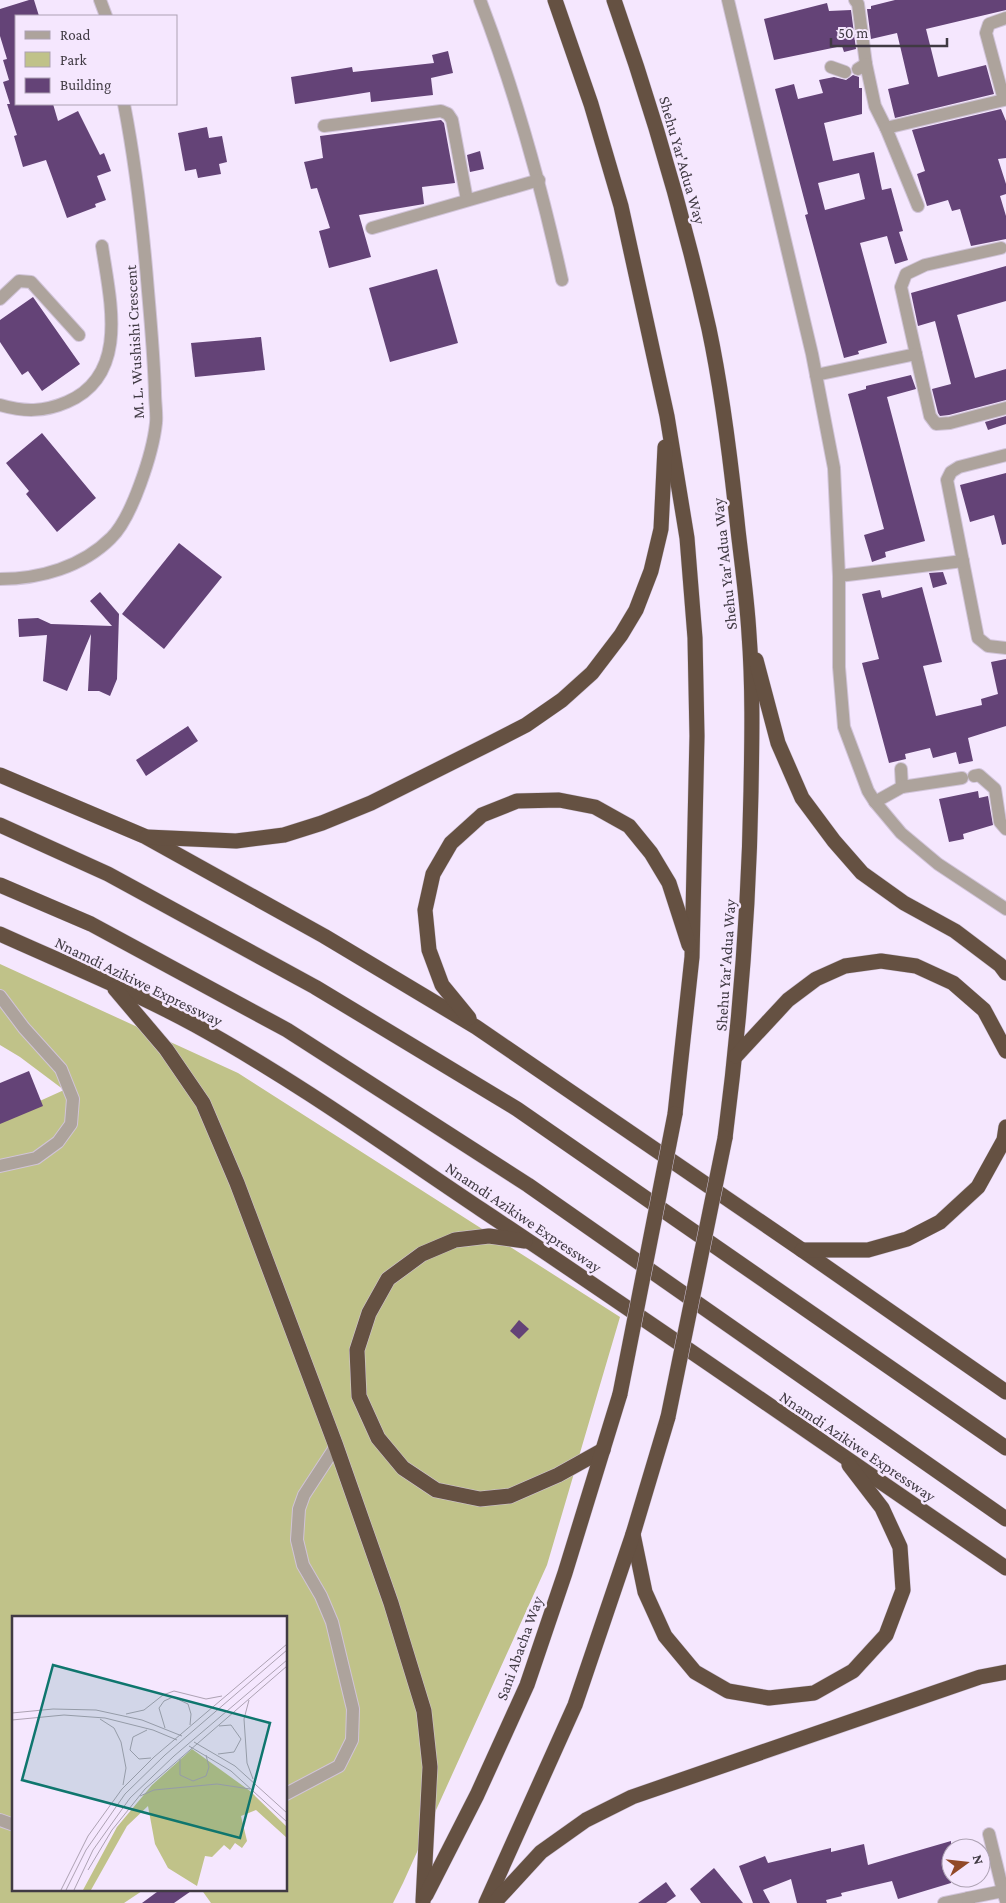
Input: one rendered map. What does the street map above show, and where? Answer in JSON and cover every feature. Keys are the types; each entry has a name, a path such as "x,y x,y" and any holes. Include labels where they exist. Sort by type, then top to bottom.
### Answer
{"highway":[{"name":"Shehu Yar'Adua Way","path":"555,0 591,104 621,206 667,416 686,538 695,638 697,736 692,957 675,1114 620,1394"},
{"name":"Shehu Yar'Adua Way","path":"614,0 647,95 680,209 709,331 729,449 750,636 752,752 745,957 736,1056 725,1138 668,1417 633,1534"},
{"path":"144,836 236,842 284,835 322,823 372,803 491,744 526,725 562,700 592,673 621,635 636,610 651,571 661,529 667,416"},
{"path":"750,636 778,743 802,798 834,842 862,873 904,903 955,931 1000,965 1006,973"},
{"path":"0,775 144,836 324,936 476,1027 1006,1392"},
{"path":"476,1027 442,985 429,950 425,910 433,874 451,843 482,815 517,801 559,800 595,808 629,826 651,853 669,883 692,957"},
{"path":"0,825 108,874 316,987 517,1109 1006,1448"},
{"name":"Nnamdi Azikiwe Expressway","path":"0,885 91,924 286,1030 528,1185 1006,1519"},
{"name":"Nnamdi Azikiwe Expressway","path":"0,934 194,1024 310,1094 766,1404 840,1452 1006,1568"},
{"path":"736,1056 788,1000 816,979 845,966 881,961 916,966 953,983 984,1010 1006,1051"},
{"path":"111,984 166,1049 203,1103 237,1183 336,1446 400,1629 424,1711 430,1767 422,1902"},
{"path":"802,1250 868,1250 907,1239 940,1222 978,1187 1004,1140 1006,1127"},
{"path":"530,1242 489,1236 456,1240 422,1254 388,1279 369,1313 357,1350 359,1396 378,1438 403,1468 436,1490 480,1499 510,1496 558,1475 603,1450"},
{"name":"Sani Abacha Way","path":"422,1902 476,1794 527,1685 565,1573 620,1394"},
{"path":"633,1534 645,1592 665,1636 695,1672 728,1691 769,1698 814,1693 852,1671 886,1635 903,1590 900,1548 882,1508 840,1452"},
{"path":"486,1903 575,1705 633,1534"},
{"path":"494,1903 541,1852 586,1820 632,1797 980,1677 1006,1672"}],"street":[{"path":"100,0 106,15"},
{"path":"480,0 517,103 539,180 562,280"},
{"path":"728,0 816,375 834,468 839,576 839,667 844,726 868,791 901,833 938,864 1006,909"},
{"path":"855,0 858,4 856,68 886,128 918,206"},
{"path":"886,128 1004,100 986,33 989,24 1006,18"},
{"path":"831,67 856,68"},
{"name":"M. L. Wushishi Crescent","path":"0,579 39,576 79,562 112,538 131,506 147,464 156,423 154,359 145,254 131,142 124,105"},
{"path":"324,126 441,111 448,114 452,120 467,200"},
{"path":"372,228 539,180"},
{"path":"0,405 20,410 53,408 80,396 102,374 110,348 111,315 102,246"},
{"path":"1001,248 926,265 906,274 900,287 930,416 936,424 950,423 1006,408"},
{"path":"0,299 19,281 31,282 78,335"},
{"path":"816,375 916,354"},
{"path":"1006,455 959,467 950,472 947,480 978,638 988,646 1006,648"},
{"path":"839,576 963,561"},
{"path":"901,769 902,787"},
{"path":"875,802 902,787 979,775 995,789 1000,822 1006,829"},
{"path":"0,996 24,1028 61,1068 73,1099 71,1124 58,1142 36,1158 0,1166"},
{"path":"288,1793 339,1766 352,1740 354,1709 332,1622 321,1596 303,1565 296,1540 299,1510 304,1495 336,1446"},
{"path":"0,1820 12,1824"},
{"path":"944,1903 1004,1896 989,1834"}],"green space":[{"path":"0,964 238,1073 620,1317 547,1565 393,1903 211,1903 202,1890 288,1890 288,1616 12,1616 12,1890 144,1890 124,1903 0,1903 0,1119 64,1090 20,1057 0,1045"}],"building":[{"path":"34,0 39,15 15,15 15,105 53,105 58,121 78,111 100,155 104,153 111,171 97,176 106,200 95,204 96,207 67,218 46,160 23,167 14,136 17,135 7,104 10,104 3,82 9,80 3,60 7,59 0,36 0,9"},
{"path":"895,0 1006,0 1006,10 926,29 938,77 986,65 994,94 895,118 888,89 909,84 897,33 871,39 867,9 871,9 871,6"},
{"path":"827,3 829,11 851,10 856,49 844,52 842,46 774,60 764,19"},
{"path":"448,51 453,73 431,78 433,95 371,102 370,92 295,104 291,77 352,67 353,72 434,63 432,55"},
{"path":"853,75 859,77 859,88 862,88 862,114 824,123 833,161 874,152 882,190 891,188 903,231 899,232 908,260 895,264 887,236 860,243 887,343 858,351 859,354 844,358 805,215 808,214 775,89 794,84 798,99 823,93 819,80 834,77 846,80","holes":["859,173 865,199 825,210 818,183"]},
{"path":"1001,109 1006,121 1006,158 998,159 1006,184 1006,194 1000,196 1006,216 1006,239 971,246 960,209 952,211 948,200 927,206 917,174 925,171 912,130"},
{"path":"441,120 444,123 455,183 422,187 424,204 359,215 371,257 329,268 319,231 330,228 317,188 311,189 304,162 323,158 320,136"},
{"path":"207,127 209,138 222,136 227,162 219,164 221,174 198,178 196,169 185,171 178,133"},
{"path":"480,151 484,169 470,172 467,155"},
{"path":"1006,266 1006,301 957,315 975,378 1006,369 1006,400 940,416 932,389 951,384 935,321 918,326 911,293"},
{"path":"437,269 458,343 390,362 369,288"},
{"path":"33,297 80,364 42,391 28,371 22,375 0,342 0,320"},
{"path":"261,337 265,370 195,377 191,343"},
{"path":"911,375 916,389 887,397 925,541 885,552 886,557 872,562 864,535 884,529 848,394 866,389 866,386"},
{"path":"1006,416 1006,424 988,430 985,422"},
{"path":"42,433 96,498 57,532 26,494 29,491 6,463"},
{"path":"1006,473 1006,544 1002,545 994,515 970,522 960,485"},
{"path":"179,543 222,577 164,649 122,614"},
{"path":"943,572 947,584 933,588 929,573"},
{"path":"922,587 942,662 923,666 936,716 982,705 981,699 998,694 991,662 1006,659 1006,726 968,738 973,761 959,764 956,752 933,758 930,748 905,754 906,759 889,763 862,663 879,659 862,594 880,590 882,598"},
{"path":"100,592 119,614 117,679 110,696 99,691 88,691 91,634 67,691 43,681 47,635 19,637 18,619 38,618 51,624 112,626 90,601"},
{"path":"188,726 198,741 146,776 136,760"},
{"path":"978,791 979,798 988,796 993,825 963,834 964,839 949,842 939,799"},
{"path":"29,1071 43,1106 0,1124 0,1083"},
{"path":"519,1320 529,1329 519,1339 510,1331"},
{"path":"864,1844 868,1865 941,1844 941,1886 898,1899 892,1881 841,1893 842,1896 826,1900 827,1903 797,1903 791,1879 763,1890 770,1903 753,1903 739,1866 765,1856 768,1863 831,1848 831,1852"},
{"path":"714,1868 743,1903 701,1903 690,1889"},
{"path":"666,1882 676,1896 666,1903 638,1903"},
{"path":"160,1890 193,1890 174,1903 142,1903"}]}
